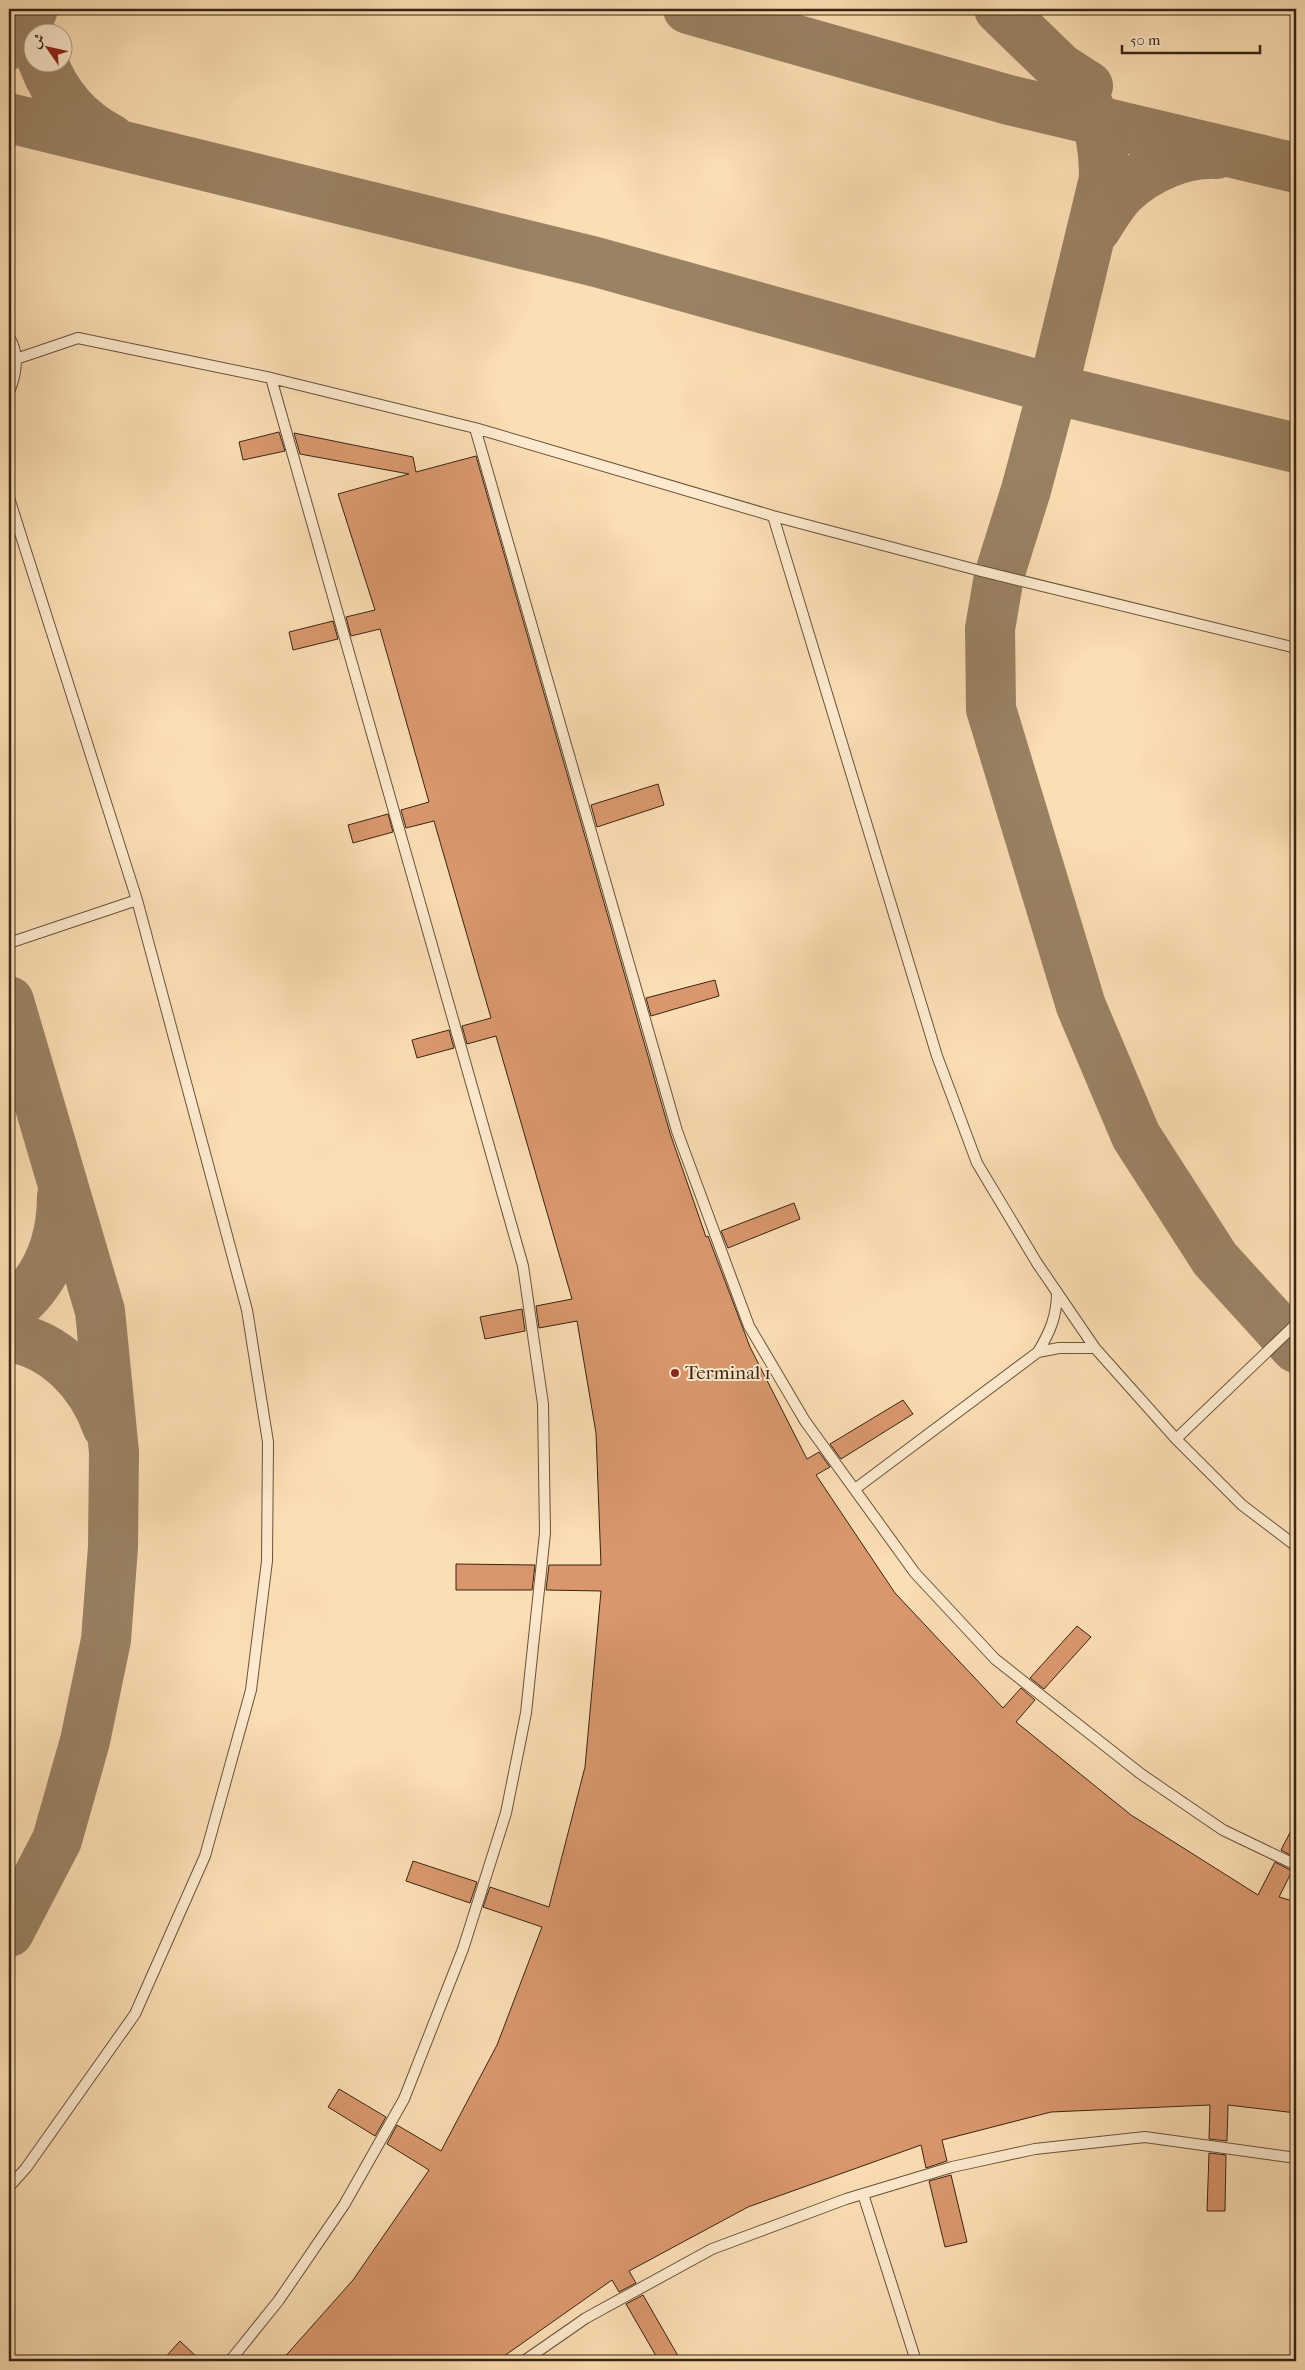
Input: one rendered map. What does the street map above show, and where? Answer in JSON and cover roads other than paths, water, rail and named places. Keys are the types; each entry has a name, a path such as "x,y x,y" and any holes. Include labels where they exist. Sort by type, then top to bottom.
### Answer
{"lane":[{"path":"9,337 16,359 15,376 9,392"},
{"path":"16,359 78,338 271,378 475,428 773,516 999,576 1296,648"},
{"path":"230,2361 279,2300 344,2205 404,2099 463,1949 506,1813 526,1713 545,1532 543,1404 523,1266 271,378"},
{"path":"475,428 677,1131 749,1326 805,1421 915,1573 995,1659 1141,1774 1223,1830 1296,1865"},
{"path":"9,498 137,900 246,1310 268,1442 267,1561 251,1690 206,1856 135,2014 26,2168 9,2187"},
{"path":"773,516 937,1056 977,1163 1057,1292 1096,1348 1176,1439 1242,1504 1296,1546"},
{"path":"9,943 137,900"},
{"path":"855,1490 1038,1352 1050,1334 1057,1311 1057,1292"},
{"path":"1176,1439 1296,1324"},
{"path":"1038,1352 1059,1348 1096,1348"},
{"path":"524,2361 586,2318 712,2248 863,2194 952,2167 1035,2149 1145,2137 1296,2158"},
{"path":"863,2194 916,2361"}],"place":[{"name":"Terminal 1","path":"675,1373"}]}
